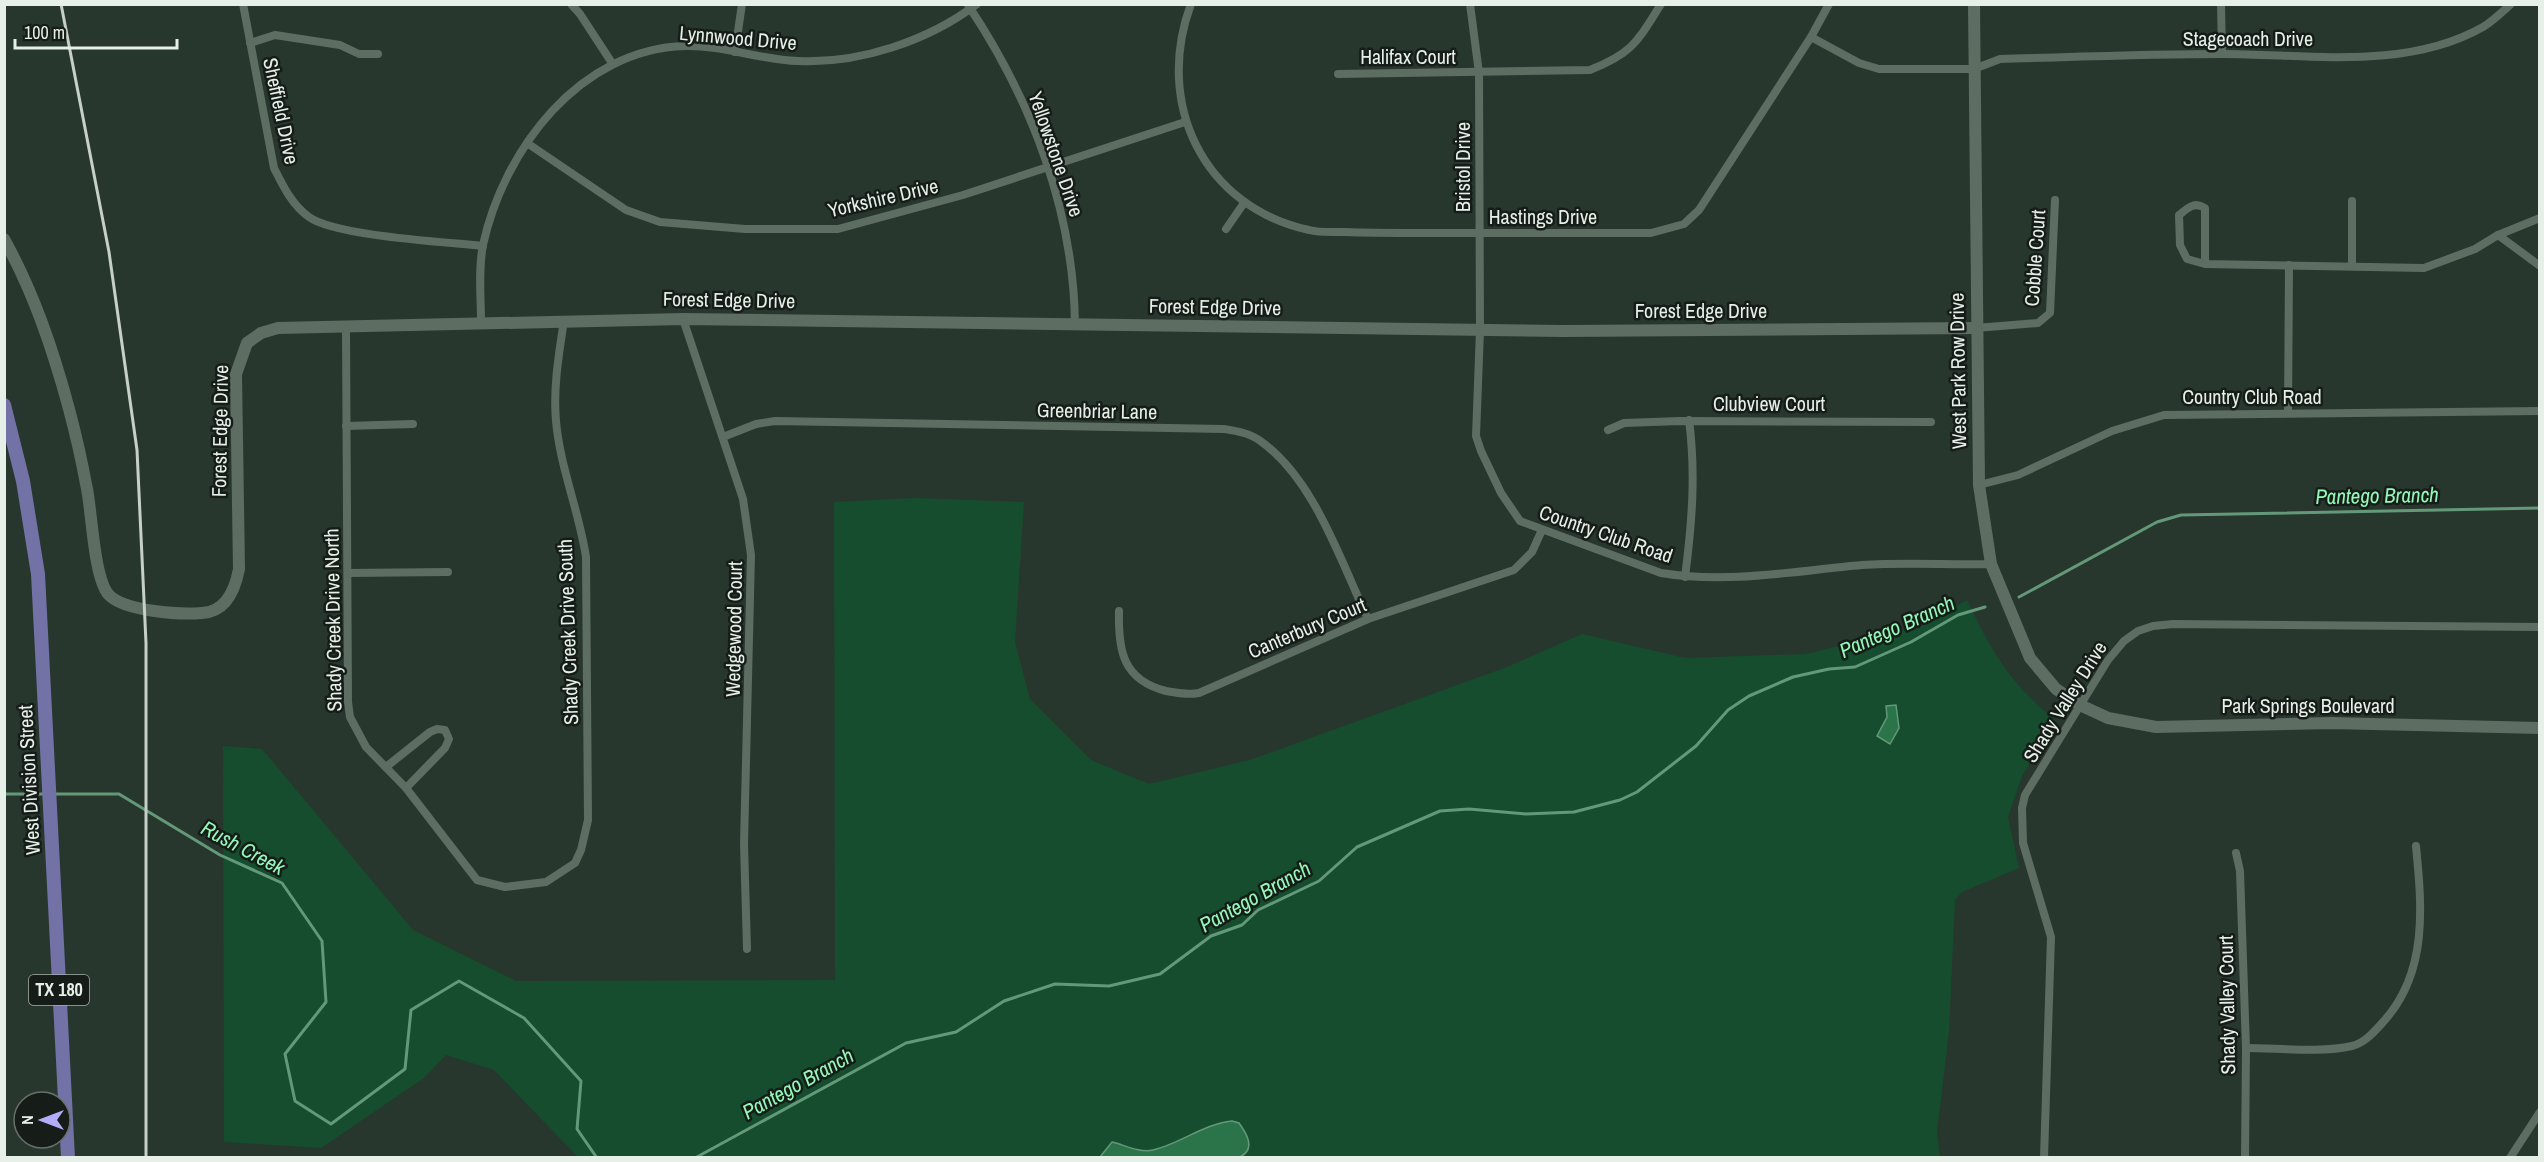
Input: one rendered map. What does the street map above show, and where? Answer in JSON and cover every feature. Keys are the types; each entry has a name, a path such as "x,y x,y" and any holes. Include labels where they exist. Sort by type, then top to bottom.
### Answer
{"main road":[{"name":"West Division Street","path":"4,405 23,481 38,574 68,1158"}],"street":[{"name":"Sheffield Drive","path":"243,4 274,168 286,192 310,218 349,231 483,246"},
{"path":"571,4 612,63"},
{"path":"735,52 742,4"},
{"name":"Hastings Drive","path":"1191,4 1182,31 1177,68 1185,122 1204,161 1244,203 1267,217 1310,231 1480,233 1651,233 1684,224 1715,188 1769,99 1811,37 1829,4"},
{"name":"Bristol Drive","path":"1470,4 1479,73 1480,330"},
{"name":"Halifax Court","path":"1338,74 1590,70 1617,59 1630,48 1661,4"},
{"name":"West Park Row Drive","path":"1974,4 1979,484 1991,564 2030,658 2056,689 2080,705"},
{"path":"2221,4 2222,54"},
{"name":"Stagecoach Drive","path":"1811,37 1859,63 1880,69 1974,69 2000,59 2222,54 2366,57 2400,53 2447,41 2483,27 2511,4"},
{"name":"Lynnwood Drive","path":"481,322 483,246 500,189 527,143 562,102 612,63 650,50 685,46 797,62 835,61 885,50 933,30 972,6"},
{"name":"Yellowstone Drive","path":"972,6 1021,98 1047,166 1070,250 1075,325"},
{"path":"250,43 275,35 340,45 359,54 378,54"},
{"name":"Yorkshire Drive","path":"527,143 626,210 660,222 745,230 838,229 963,195 1185,122"},
{"name":"Cobble Court","path":"1976,328 2038,323 2046,320 2050,313 2055,200"},
{"path":"2352,201 2352,265"},
{"path":"1226,229 1244,203"},
{"path":"2205,264 2205,208 2200,205 2190,206 2179,215 2180,245 2187,259 2205,264 2424,268 2475,249 2498,235 2540,218"},
{"path":"2498,235 2540,266"},
{"name":"Forest Edge Drive","path":"4,239 24,275 45,330 69,410 87,491 103,585 119,603 134,608 204,613 216,610 235,588 238,569 236,374 240,357 247,343 270,331 481,322 683,319 1480,330 1976,328"},
{"path":"2288,413 2289,265"},
{"name":"Wedgewood Court","path":"683,319 743,499 752,555 744,844 747,949"},
{"name":"Shady Creek Drive South","path":"564,320 555,389 556,423 583,532 588,640 588,820 581,850 568,869"},
{"name":"Shady Creek Drive North","path":"346,328 348,702 350,717 366,747 406,788 477,880 505,887 534,886 568,869"},
{"name":"Country Club Road","path":"1480,330 1476,436 1501,493 1513,513 1526,525 1660,573 1685,577 1747,578 1864,565 1991,564"},
{"name":"Country Club Road","path":"1979,484 2018,475 2112,431 2164,415 2540,411"},
{"path":"1685,577 1694,496 1694,459 1689,420"},
{"name":"Clubview Court","path":"1608,430 1624,423 1689,420 1931,422"},
{"name":"Greenbriar Lane","path":"723,437 756,424 775,421 1224,429 1245,433 1258,440 1284,462 1303,486 1368,619"},
{"path":"346,426 413,424"},
{"name":"Canterbury Court","path":"1119,611 1121,652 1129,668 1140,681 1151,687 1190,694 1198,693 1368,619 1514,570 1532,552 1542,530"},
{"path":"348,573 448,572"},
{"name":"Shady Valley Drive","path":"2044,1158 2051,937 2023,843 2020,820 2025,795 2108,660 2124,641 2153,626 2540,627"},
{"name":"Park Springs Boulevard","path":"2080,705 2127,723 2156,727 2332,723 2540,728"},
{"path":"386,767 430,732 437,729 445,730 449,739 445,747 406,788"},
{"path":"2246,1048 2354,1045 2373,1034 2389,1016 2401,997 2419,946 2422,916 2416,846"},
{"name":"Shady Valley Court","path":"2236,853 2240,871 2246,1048 2245,1158"},
{"path":"2510,1158 2540,1112"}],"shaded area":[{"path":"915,498 1024,502 1015,642 1030,699 1091,760 1149,784 1250,760 1507,667 1582,634 1685,658 1806,654 1921,626 1967,600 1994,652 2014,680 2056,721 2022,776 2008,817 2019,868 1962,892 1955,900 1949,1032 1937,1132 1940,1158 578,1157 494,1070 446,1055 424,1078 321,1148 224,1142 223,746 262,749 413,930 516,981 835,980 834,502"},
{"path":"1896,705 1899,728 1890,744 1877,736 1887,717 1886,706"},
{"path":"1232,1121 1239,1123 1248,1141 1248,1150 1240,1157 1100,1157 1112,1142 1148,1151 1163,1147 1211,1126"}],"waterway":[{"name":"Pantego Branch","path":"2019,597 2157,522 2181,515 2540,508"},
{"name":"Pantego Branch","path":"695,1158 906,1043 956,1032 1004,1001 1055,984 1109,986 1160,974 1211,936 1242,925 1258,910 1319,881 1357,847 1440,811 1469,809 1526,814 1574,812 1620,800 1637,792 1696,746 1728,710 1749,696 1793,677 1829,669 1855,667 1911,642 1958,615 1985,607"},
{"name":"Rush Creek","path":"4,794 44,794"},
{"name":"Rush Creek","path":"53,794 119,794 220,855 282,883 322,941 326,1002 285,1054 295,1101 331,1124 405,1069 411,1010 459,981 524,1018 581,1081 577,1129 597,1158"}],"railway":[{"path":"61,4 109,252 137,450 146,643 146,1158"}]}
